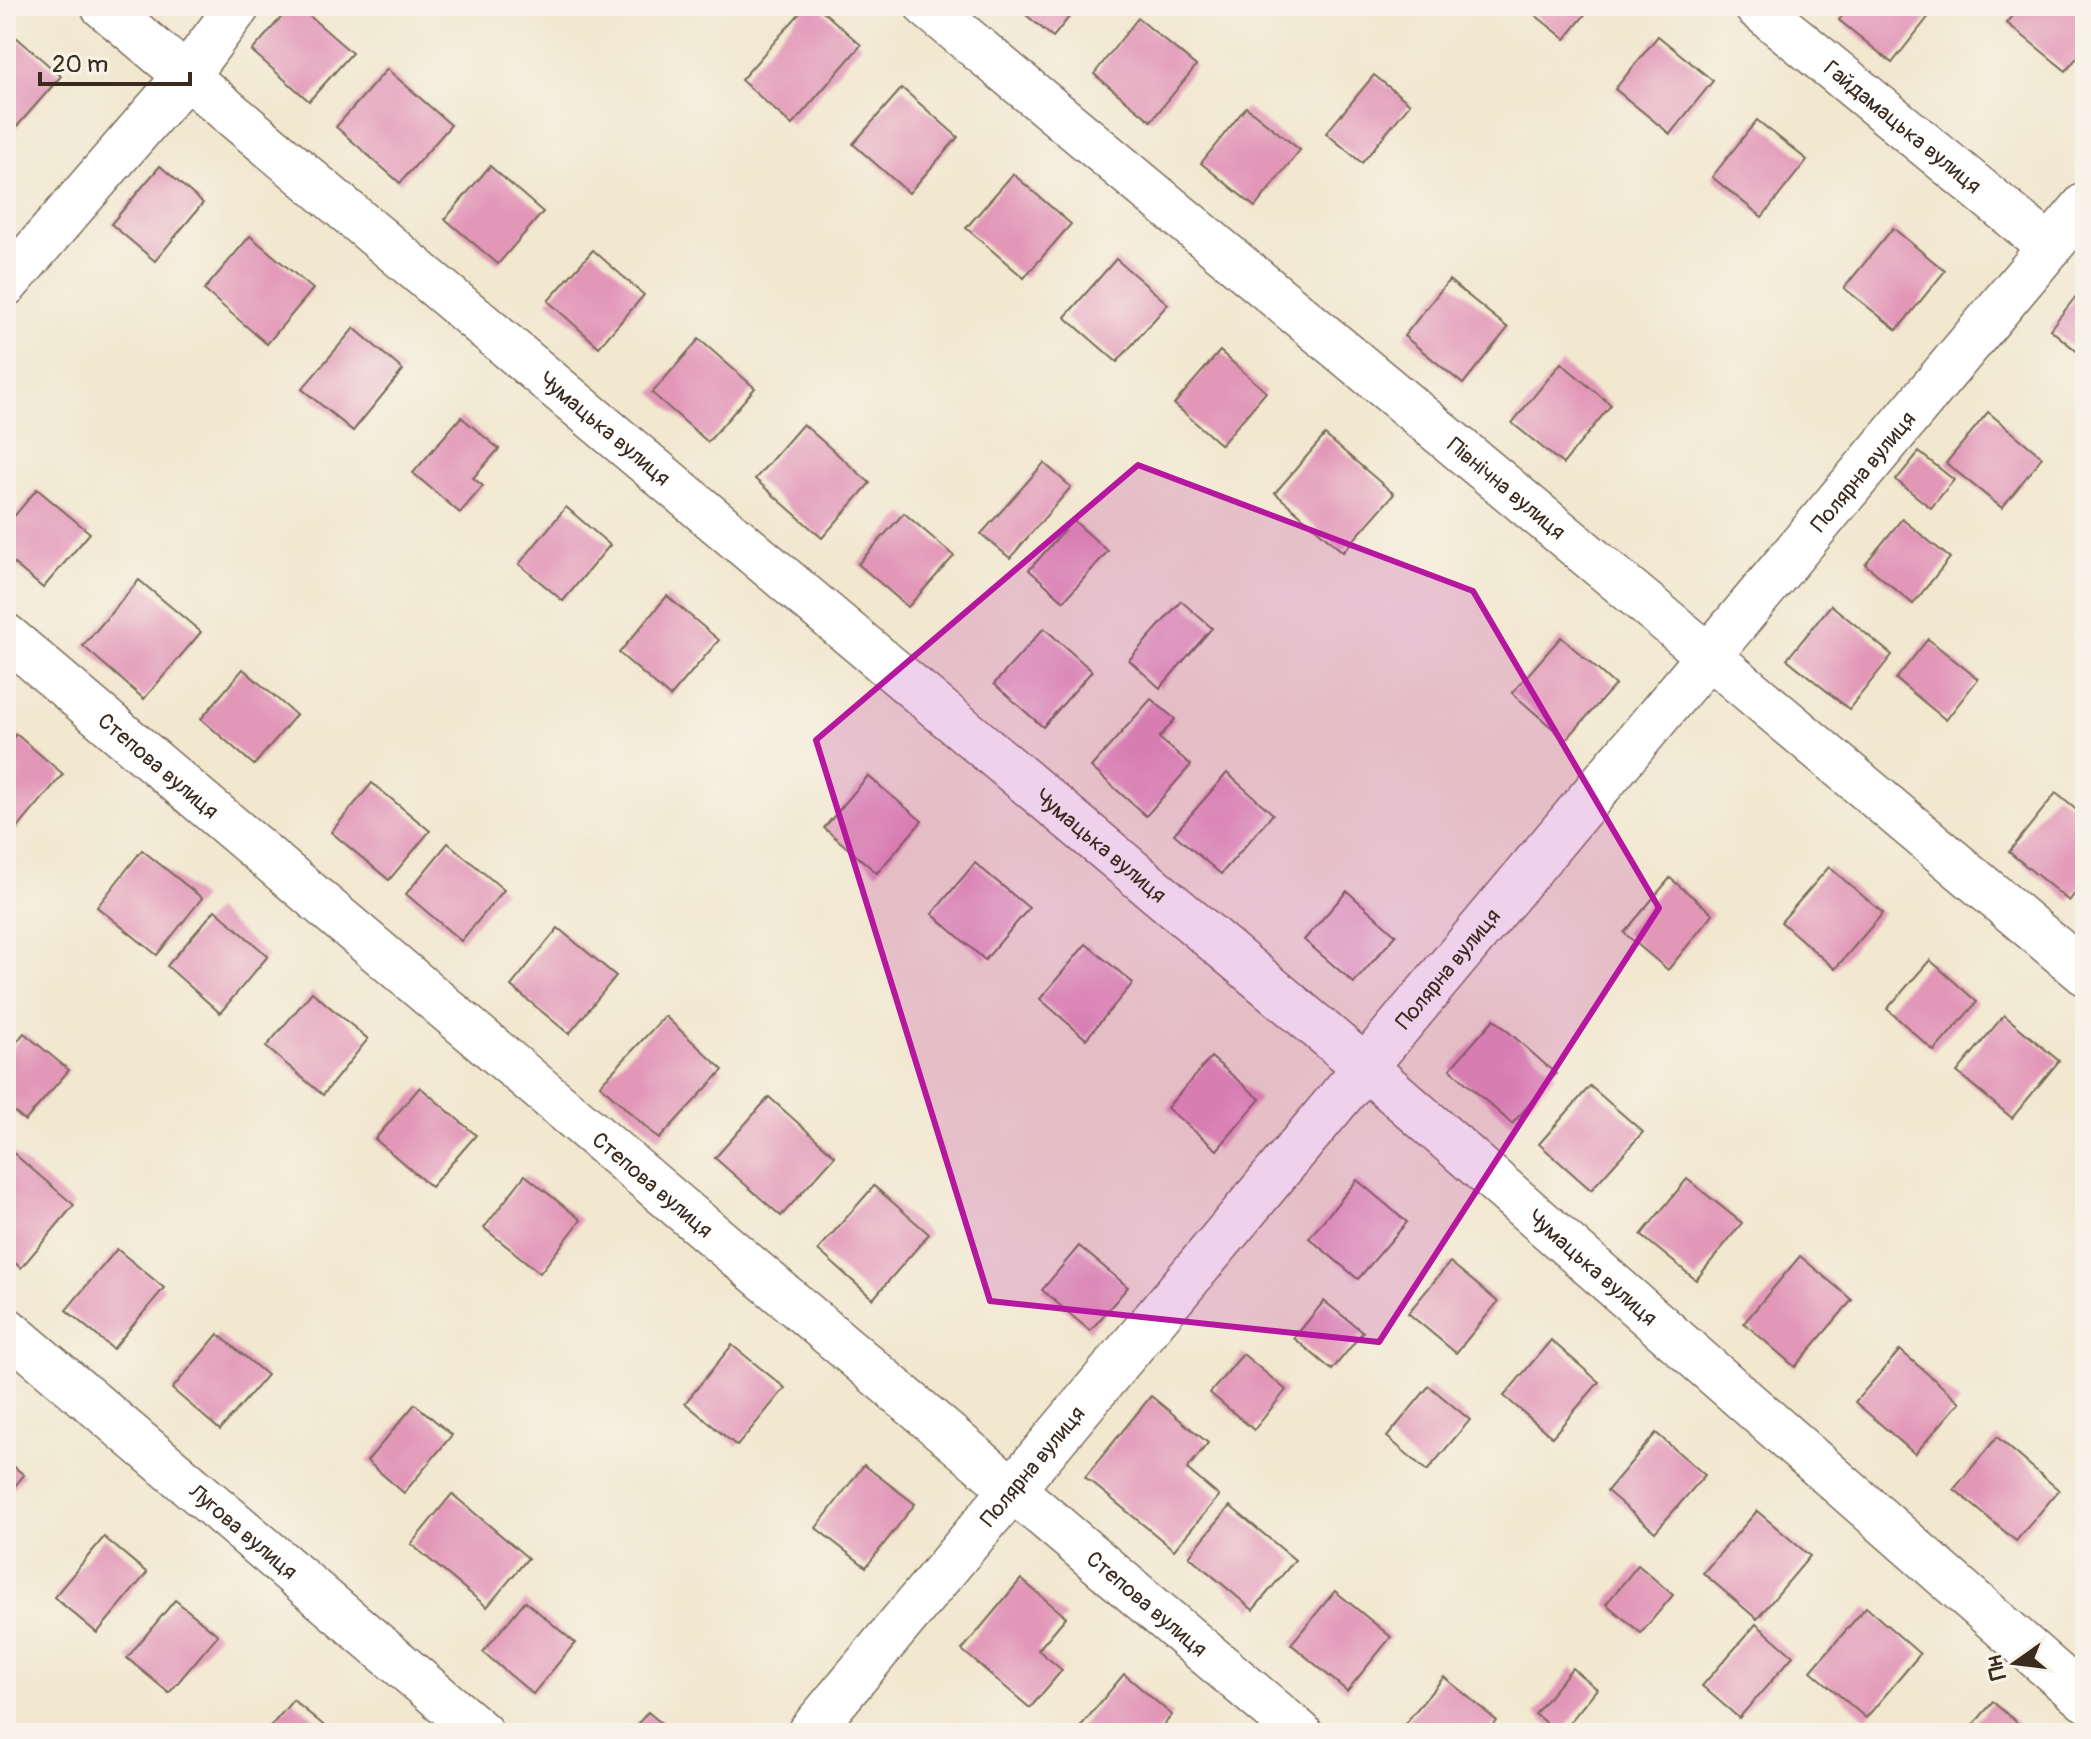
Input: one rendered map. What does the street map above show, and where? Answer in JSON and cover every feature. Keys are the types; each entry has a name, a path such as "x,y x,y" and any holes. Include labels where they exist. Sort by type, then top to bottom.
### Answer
{"street":[{"name":"Чумацька вулиця","path":"103,6 1365,1067 2085,1699"},
{"path":"6,284 186,76 238,6"},
{"name":"Північна вулиця","path":"927,6 2085,973"},
{"name":"Гайдамацька вулиця","path":"1756,6 2050,247"},
{"name":"Полярна вулиця","path":"809,1733 2085,205"},
{"name":"Степова вулиця","path":"6,636 1300,1733"},
{"name":"Лугова вулиця","path":"6,1329 481,1733"}],"highlighted area":[{"path":"1138,465 1473,591 1659,908 1379,1342 990,1301 816,740"}],"building":[{"path":"291,6 298,6 352,53 309,101 252,51"},
{"path":"806,6 817,6 861,45 792,125 741,80"},
{"path":"1015,6 1078,6 1053,37"},
{"path":"1524,6 1592,6 1565,39"},
{"path":"1850,6 1937,6 1892,63 1839,20"},
{"path":"2021,6 2085,6 2085,48 2066,71 2007,23"},
{"path":"1138,18 1196,66 1151,121 1094,74"},
{"path":"8,30 61,76 6,139 6,33"},
{"path":"1658,36 1713,81 1670,134 1615,89"},
{"path":"387,69 451,125 400,183 336,127"},
{"path":"1374,75 1410,104 1362,163 1326,133"},
{"path":"902,88 958,137 909,193 853,144"},
{"path":"1246,107 1300,150 1255,207 1201,163"},
{"path":"1757,120 1807,160 1762,217 1712,177"},
{"path":"160,166 203,203 155,261 111,224"},
{"path":"490,166 543,212 498,264 445,219"},
{"path":"1013,174 1071,224 1024,278 966,228"},
{"path":"1893,228 1945,271 1897,330 1844,288"},
{"path":"250,236 313,289 267,344 204,290"},
{"path":"593,250 644,295 599,347 548,301"},
{"path":"1116,259 1168,304 1117,362 1065,317"},
{"path":"1449,280 1508,328 1463,384 1404,336"},
{"path":"2085,285 2085,358 2050,329"},
{"path":"354,328 403,370 353,431 302,389"},
{"path":"699,339 755,388 708,442 652,393"},
{"path":"1220,351 1266,392 1221,445 1174,404"},
{"path":"1561,363 1611,405 1563,464 1512,423"},
{"path":"1988,412 2042,457 2002,508 1946,463"},
{"path":"461,417 499,449 473,478 483,486 460,513 413,473"},
{"path":"803,424 870,483 822,538 755,479"},
{"path":"1325,435 1394,494 1343,552 1275,493"},
{"path":"1919,452 1954,480 1931,508 1896,480"},
{"path":"1044,463 1071,487 1010,558 981,534"},
{"path":"37,489 90,533 43,588 6,557 6,526"},
{"path":"566,507 610,545 563,601 519,564"},
{"path":"904,513 954,556 908,607 858,564"},
{"path":"1902,519 1950,558 1913,604 1865,564"},
{"path":"1073,520 1108,551 1064,601 1029,570"},
{"path":"139,580 201,632 144,699 83,646"},
{"path":"667,596 719,640 670,697 619,653"},
{"path":"1181,601 1212,628 1160,688 1129,660"},
{"path":"1831,605 1892,655 1849,709 1787,659"},
{"path":"1044,628 1092,671 1043,727 994,684"},
{"path":"1561,637 1615,685 1566,740 1512,693"},
{"path":"1928,639 1978,679 1946,720 1896,679"},
{"path":"243,669 296,715 254,765 201,719"},
{"path":"1151,699 1175,719 1159,738 1191,765 1146,816 1091,767"},
{"path":"16,734 63,774 13,834 6,829 6,746"},
{"path":"1227,773 1273,814 1221,874 1174,834"},
{"path":"868,776 922,821 877,873 824,828"},
{"path":"372,783 430,831 389,880 331,832"},
{"path":"2056,793 2085,817 2085,881 2069,901 2009,852"},
{"path":"448,843 504,890 461,941 406,894"},
{"path":"142,850 202,898 157,955 97,907"},
{"path":"975,863 1029,908 985,960 932,914"},
{"path":"1829,867 1883,913 1835,969 1781,922"},
{"path":"1670,878 1713,914 1668,970 1624,933"},
{"path":"1347,891 1396,935 1354,983 1304,940"},
{"path":"215,910 268,956 220,1013 167,966"},
{"path":"558,928 616,976 569,1034 511,986"},
{"path":"1086,944 1133,983 1086,1039 1040,999"},
{"path":"1930,960 1977,1002 1934,1051 1887,1009"},
{"path":"312,992 368,1039 323,1095 266,1047"},
{"path":"2004,1015 2059,1061 2012,1118 1957,1072"},
{"path":"665,1016 723,1070 659,1139 600,1085"},
{"path":"1494,1019 1556,1074 1512,1124 1450,1069"},
{"path":"24,1033 69,1070 25,1121 6,1105 6,1055"},
{"path":"1211,1057 1260,1099 1217,1150 1167,1108"},
{"path":"1590,1086 1643,1132 1591,1190 1539,1144"},
{"path":"420,1087 476,1135 431,1187 375,1139"},
{"path":"769,1097 835,1156 781,1216 715,1158"},
{"path":"12,1152 74,1205 21,1268 6,1255 6,1159"},
{"path":"525,1175 581,1220 540,1273 484,1228"},
{"path":"1687,1179 1742,1223 1696,1280 1641,1235"},
{"path":"1357,1180 1407,1222 1358,1279 1309,1238"},
{"path":"874,1186 929,1234 873,1299 818,1250"},
{"path":"1079,1246 1128,1287 1090,1331 1042,1290"},
{"path":"117,1249 164,1288 113,1349 66,1310"},
{"path":"1800,1256 1852,1300 1795,1367 1744,1323"},
{"path":"1450,1262 1498,1302 1456,1353 1408,1313"},
{"path":"1324,1301 1363,1332 1332,1370 1294,1338"},
{"path":"218,1334 267,1375 220,1430 172,1389"},
{"path":"1551,1340 1599,1382 1552,1437 1504,1396"},
{"path":"732,1345 785,1388 737,1446 685,1403"},
{"path":"1900,1350 1960,1402 1915,1454 1855,1402"},
{"path":"1243,1354 1286,1390 1254,1430 1210,1393"},
{"path":"1429,1386 1470,1420 1427,1471 1387,1437"},
{"path":"1151,1396 1208,1443 1187,1469 1219,1496 1174,1550 1085,1477"},
{"path":"415,1404 452,1435 404,1493 367,1461"},
{"path":"1656,1433 1705,1475 1655,1532 1607,1491"},
{"path":"1997,1437 2059,1490 2016,1541 1954,1489"},
{"path":"6,1460 24,1475 6,1497"},
{"path":"864,1465 915,1504 866,1567 816,1528"},
{"path":"452,1494 528,1558 487,1607 411,1544"},
{"path":"1230,1506 1295,1560 1253,1610 1189,1556"},
{"path":"1757,1511 1810,1556 1757,1619 1703,1573"},
{"path":"104,1537 147,1573 97,1633 54,1597"},
{"path":"1638,1565 1673,1595 1641,1633 1606,1604"},
{"path":"1021,1579 1066,1617 1038,1650 1062,1670 1030,1708 962,1650"},
{"path":"1335,1591 1391,1637 1347,1691 1291,1644"},
{"path":"175,1600 218,1635 169,1693 127,1658"},
{"path":"525,1601 575,1643 533,1694 483,1652"},
{"path":"1866,1607 1920,1654 1866,1718 1811,1671"},
{"path":"1756,1624 1793,1656 1739,1718 1702,1686"},
{"path":"1572,1668 1597,1689 1558,1733 1535,1714"},
{"path":"1124,1674 1172,1715 1157,1733 1075,1733"},
{"path":"1444,1677 1497,1721 1487,1733 1397,1733"},
{"path":"293,1700 333,1733 265,1733"},
{"path":"1993,1702 2029,1733 1966,1733"},
{"path":"648,1712 673,1733 630,1733"}]}
